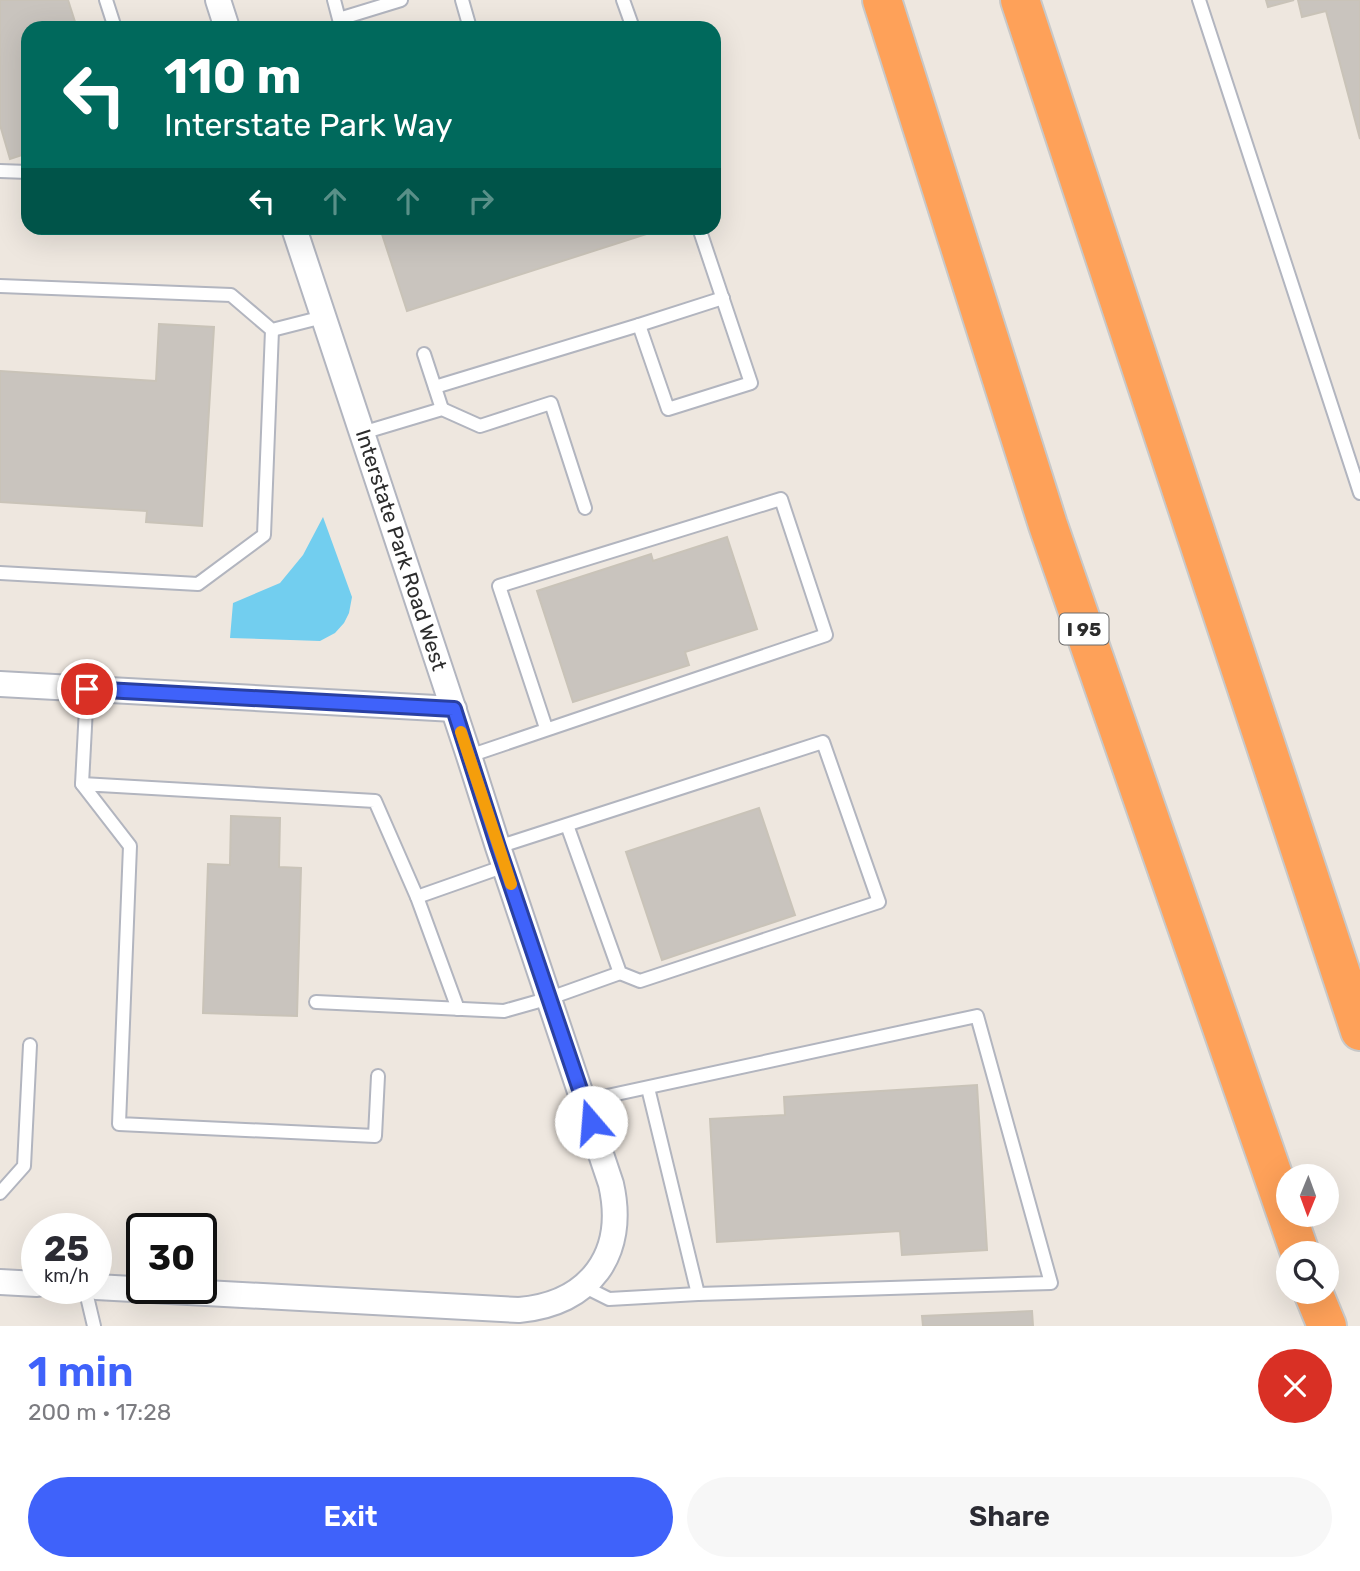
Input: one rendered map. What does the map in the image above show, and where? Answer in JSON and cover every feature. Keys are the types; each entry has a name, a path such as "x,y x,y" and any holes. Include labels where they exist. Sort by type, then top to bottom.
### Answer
{"highway":[{"name":"I 95","path":"882,0 1048,525 1296,1241"},
{"path":"1020,0 1360,1031"},
{"path":"1318,1304 1327,1326"}],"street":[{"path":"218,0 226,21"},
{"name":"Interstate Park Road West","path":"296,235 611,1184 616,1203 613,1239 607,1256 590,1279"},
{"path":"0,684 454,709"},
{"path":"112,1288 519,1310 554,1304 570,1296 590,1279"},
{"path":"0,1282 21,1283"}],"lane":[{"path":"106,0 113,21"},
{"path":"334,0 339,19 401,0"},
{"path":"462,0 468,21"},
{"path":"623,0 630,21"},
{"path":"1199,0 1360,493"},
{"path":"0,171 21,172"},
{"path":"639,325 668,409 751,383 701,235"},
{"path":"0,286 231,295 272,330"},
{"path":"435,387 723,298"},
{"path":"272,330 323,317"},
{"path":"0,573 198,584 264,535 272,330"},
{"path":"424,354 442,409"},
{"path":"362,433 442,409 480,426 551,403 585,508"},
{"path":"469,756 826,635 781,499 499,586 546,728"},
{"path":"87,689 82,783 130,846 118,1124 375,1136 377,1076"},
{"path":"316,1002 505,1011 620,973 640,981 879,902 823,742 567,825 417,897"},
{"path":"82,783 375,801 417,897 458,1009"},
{"path":"567,825 620,973"},
{"path":"584,1101 978,1016 1051,1283 609,1299 590,1279"},
{"path":"0,1193 24,1167 30,1045"},
{"path":"648,1088 698,1294"},
{"path":"89,1304 94,1326"}],"water":[{"path":"323,517 352,597 344,623 335,633 320,641 230,638 233,603 280,583 303,555"}],"building":[{"path":"0,0 68,0 75,21 21,21 21,155 10,159 0,125"},
{"path":"1266,0 1294,0 1268,7"},
{"path":"1298,0 1360,0 1360,139 1326,11 1302,17"},
{"path":"382,235 643,235 407,311"},
{"path":"159,324 214,327 202,526 146,522 147,511 0,502 0,371 156,381"},
{"path":"727,537 757,629 685,652 689,665 573,702 537,591 651,554 653,561"},
{"path":"759,808 795,915 662,960 626,852"},
{"path":"231,816 280,818 279,867 301,868 297,1016 203,1013 208,864 230,865"},
{"path":"977,1085 987,1250 902,1255 900,1231 717,1242 710,1119 785,1115 784,1097"},
{"path":"1032,1311 1033,1326 923,1326 922,1316"}],"slow traffic":[{"path":"461,732 511,884"}],"route":[{"path":"87,689 454,709 591,1122"}]}
